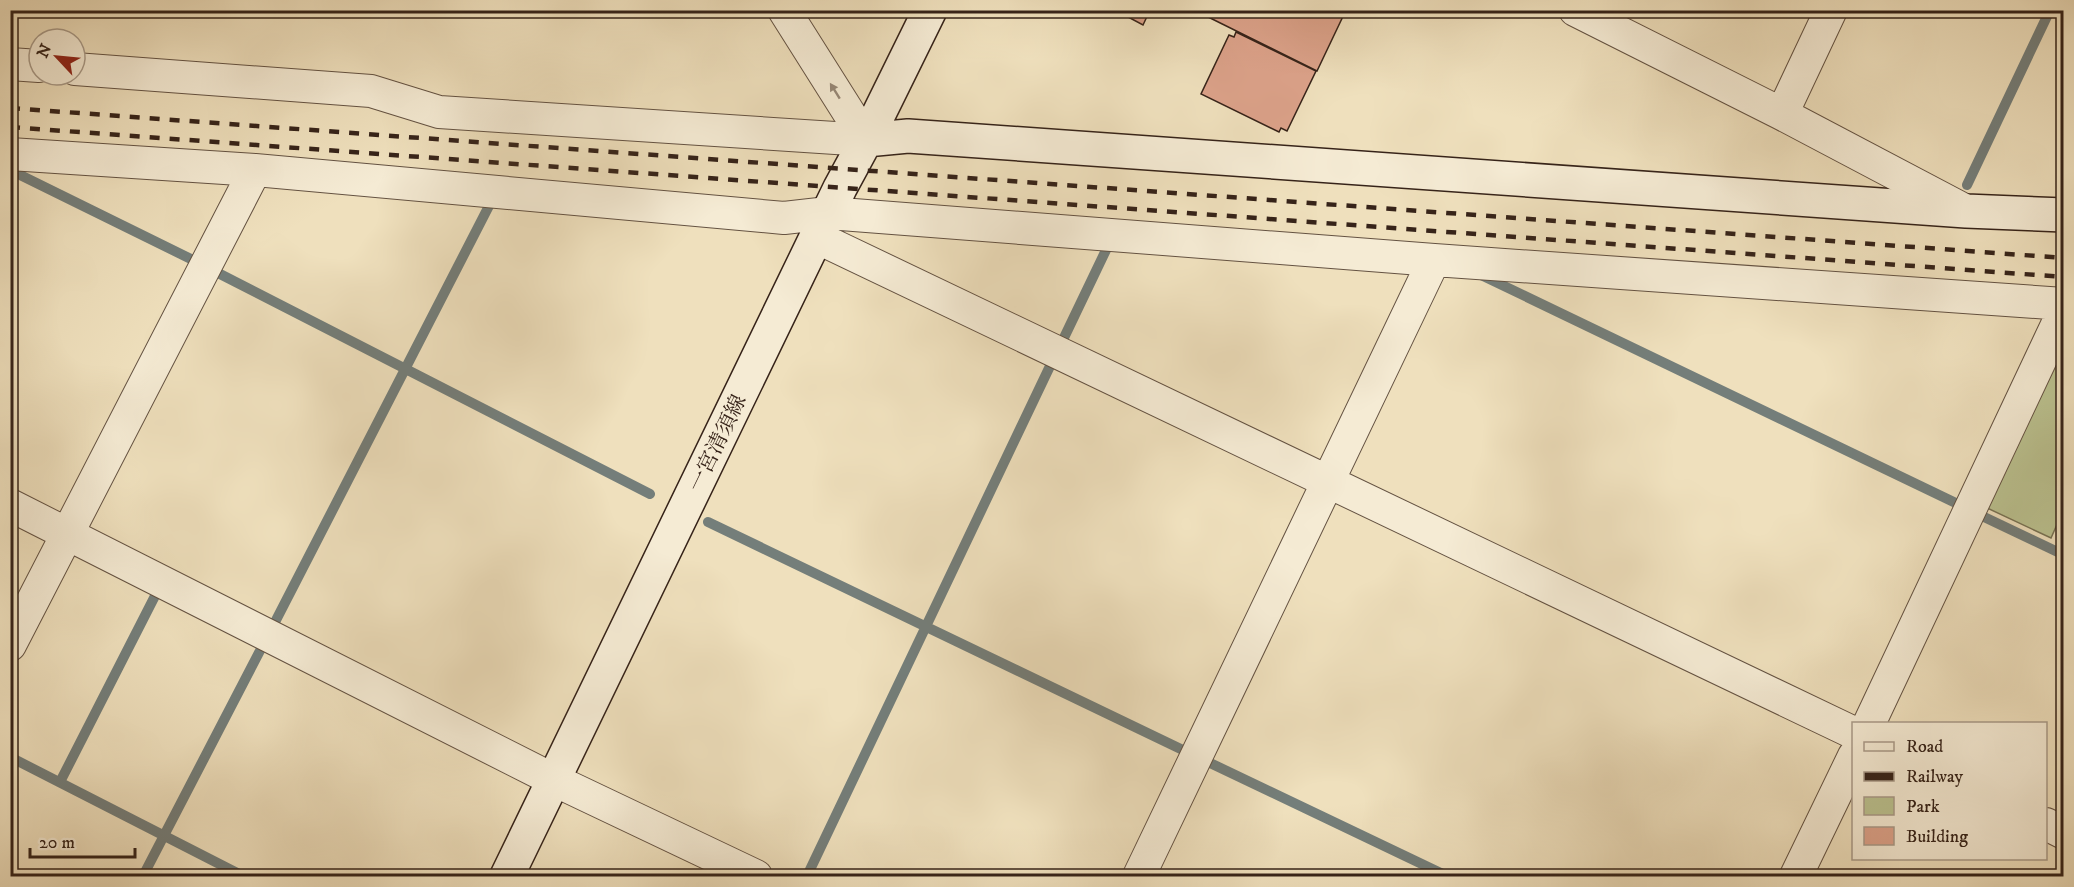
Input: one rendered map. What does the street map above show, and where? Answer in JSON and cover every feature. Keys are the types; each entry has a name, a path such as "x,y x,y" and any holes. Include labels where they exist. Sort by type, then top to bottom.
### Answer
{"street":[{"path":"784,10 866,140"},
{"name":"一宮清須線","path":"507,876 822,225 930,10"},
{"path":"1575,10 1782,114 1966,211"},
{"path":"1782,114 1832,10"},
{"path":"10,64 27,65"},
{"path":"87,70 371,91 439,112 866,140 908,136 1966,211 2064,215"},
{"path":"10,154 255,170 784,218 822,225 1434,260 2064,304"},
{"path":"10,645 255,170"},
{"path":"822,225 1328,482 1852,732"},
{"path":"1138,876 1434,260"},
{"path":"1869,722 2064,310"},
{"path":"10,505 554,780 756,876"},
{"path":"1797,876 1852,760"},
{"path":"2047,824 2064,833"}],"green space":[{"path":"2063,342 2063,511 2051,538 1985,507"}],"building":[{"path":"1115,10 1150,10 1143,25"},
{"path":"1194,10 1346,10 1317,71"},
{"path":"1236,32 1316,71 1287,131 1281,128 1279,132 1201,94 1229,35 1234,37"}],"waterway":[{"path":"1967,185 2050,10"},
{"path":"10,170 197,262"},
{"path":"273,626 491,202"},
{"path":"1061,344 1106,250"},
{"path":"220,274 650,494"},
{"path":"1479,274 1962,506"},
{"path":"807,876 1051,364"},
{"path":"1982,516 2064,555"},
{"path":"708,522 1187,752"},
{"path":"60,782 157,592"},
{"path":"143,876 264,643"},
{"path":"10,757 243,876"},
{"path":"1208,762 1447,876"}],"railway":[{"path":"10,108 2064,258"},
{"path":"10,127 2064,277"}]}
